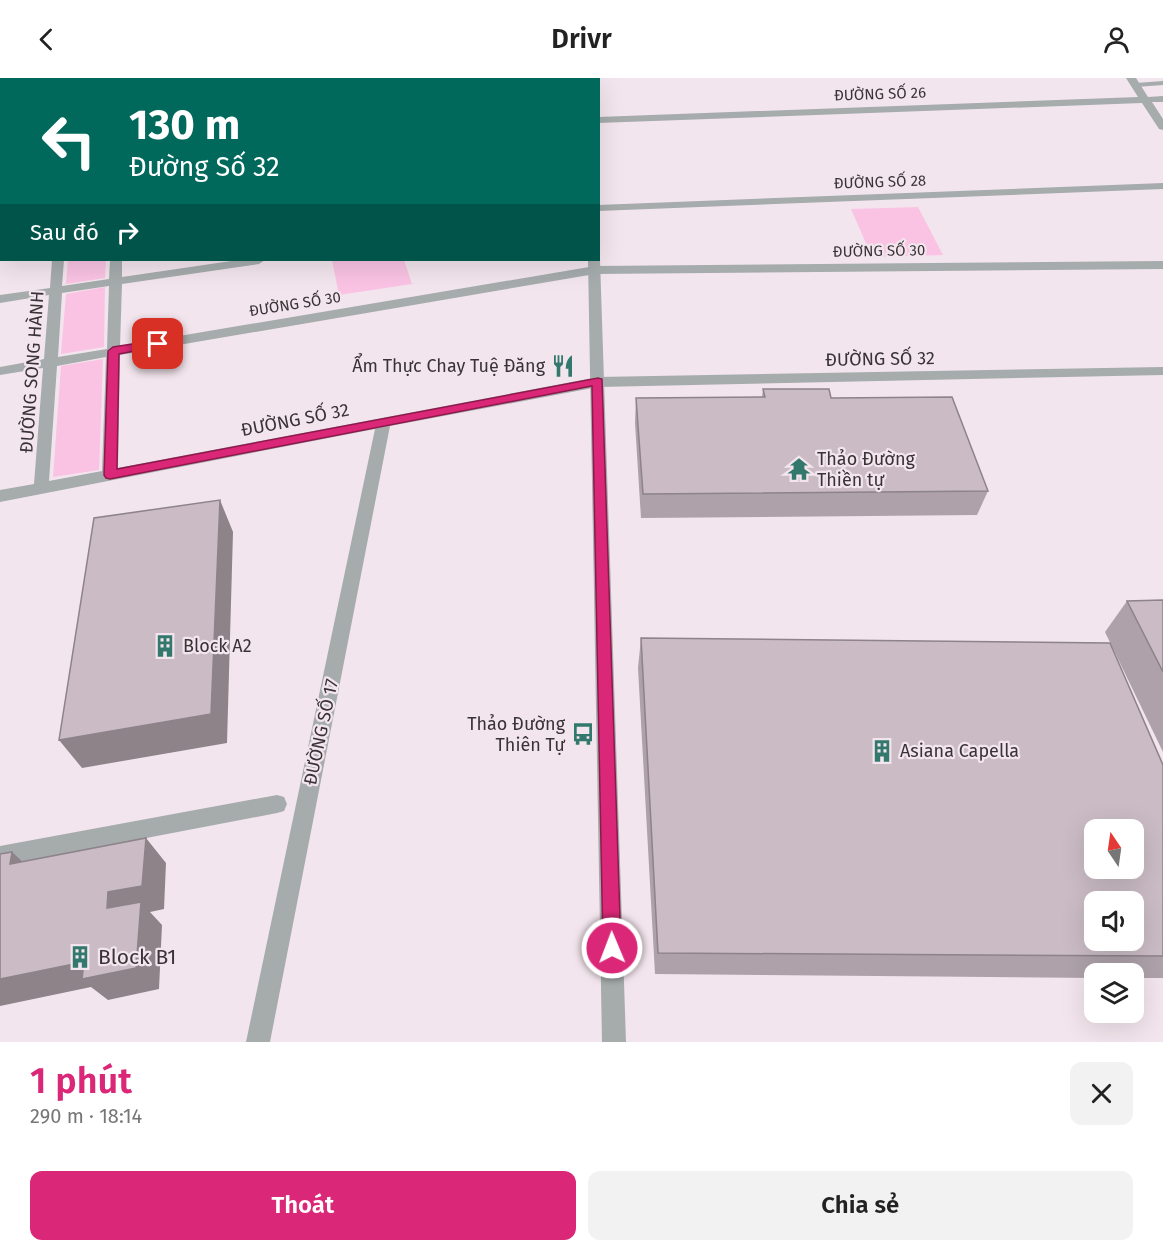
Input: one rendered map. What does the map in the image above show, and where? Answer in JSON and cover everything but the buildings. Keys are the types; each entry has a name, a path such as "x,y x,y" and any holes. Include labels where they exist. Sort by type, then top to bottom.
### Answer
{"street":[{"path":"1133,81 1163,127"},
{"name":"ĐƯỜNG SỐ 26","path":"600,120 1163,99"},
{"name":"ĐƯỜNG SỐ 28","path":"600,208 1163,186"},
{"name":"ĐƯỜNG SONG HÀNH","path":"41,488 58,261"},
{"path":"110,475 116,261"},
{"path":"0,299 252,261"},
{"path":"595,265 614,1042"},
{"name":"ĐƯỜNG SỐ 30","path":"0,371 595,265 1163,265"},
{"name":"ĐƯỜNG SỐ 32","path":"0,496 598,382 1163,371"},
{"name":"ĐƯỜNG SỐ 17","path":"258,1042 384,422"},
{"path":"0,856 277,804"}],"lane":[{"path":"1133,81 1163,83"}],"shaded area":[{"path":"918,207 943,255 872,257 851,209"},
{"path":"68,261 106,261 105,278 66,284"},
{"path":"332,261 404,261 412,284 339,295"},
{"path":"105,287 104,347 61,354 66,294"},
{"path":"103,359 99,470 53,477 61,366"}],"place":[{"name":"Ẩm Thực Chay Tuệ Đăng","path":"563,366"},
{"name":"Thảo Đường Thiền tự","path":"799,469"},
{"name":"Block A2","path":"165,646"},
{"name":"Thảo Đường Thiên Tự","path":"583,734"},
{"name":"Asiana Capella","path":"882,751"},
{"name":"Block B1","path":"80,957"}],"route":[{"path":"158,344 113,351 110,475 598,382 612,948"}]}
